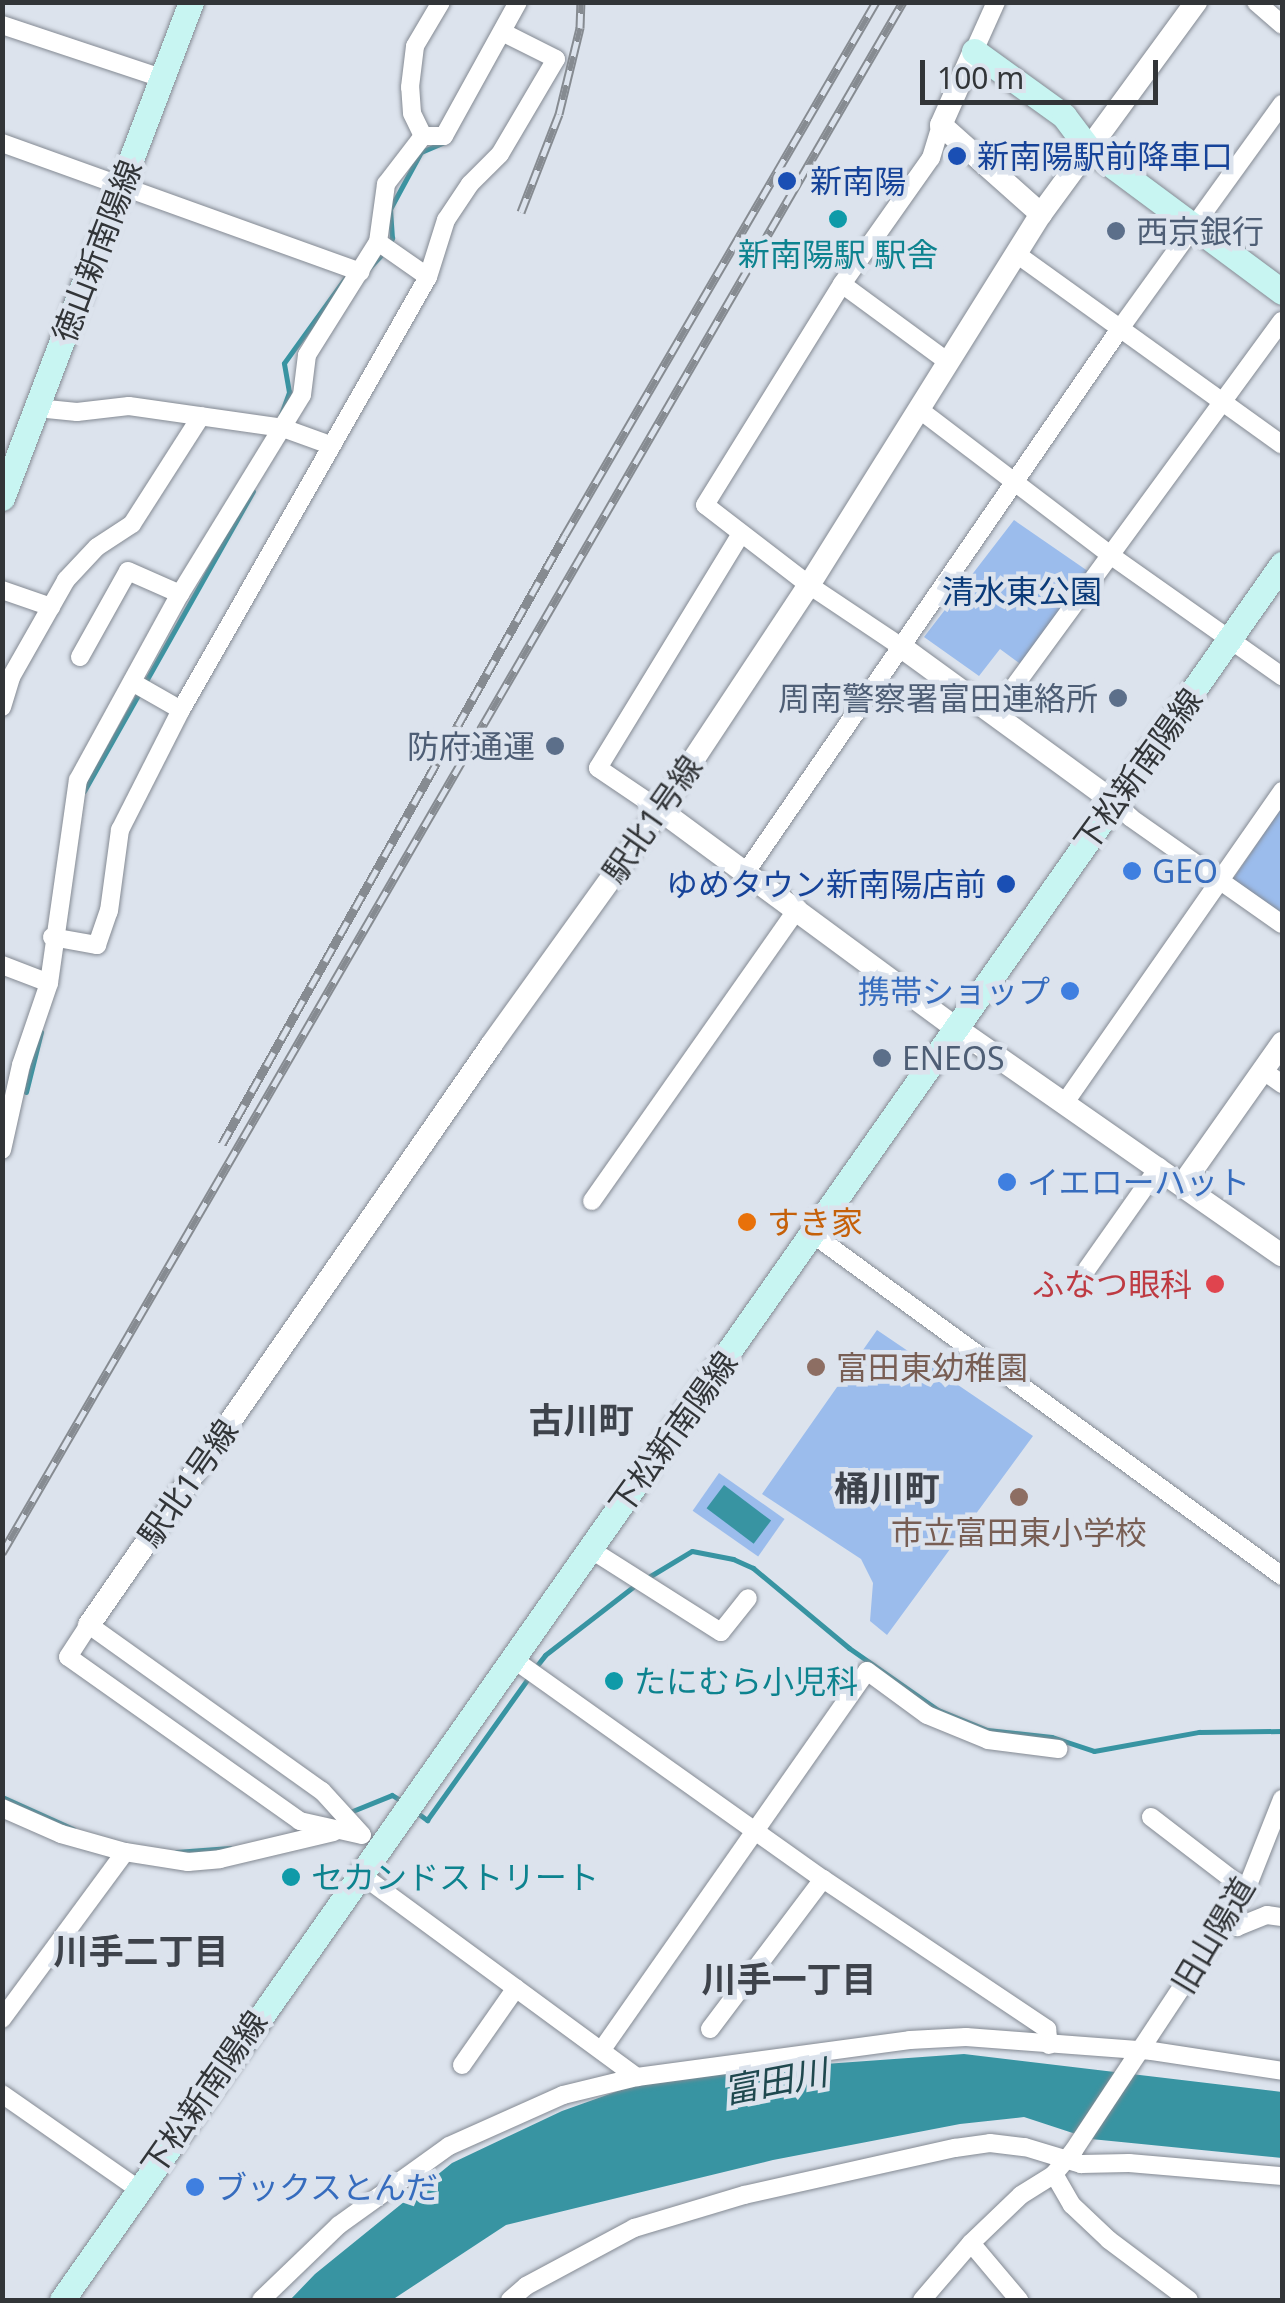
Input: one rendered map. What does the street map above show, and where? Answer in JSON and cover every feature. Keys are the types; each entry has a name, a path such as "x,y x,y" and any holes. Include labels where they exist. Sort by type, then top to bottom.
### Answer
{"main road":[{"name":"徳山新南陽線","path":"5,486 191,2"},
{"path":"974,51 1064,116 1087,147 1278,280"},
{"name":"下松新南陽線","path":"62,2300 359,1873 360,1837 513,1659 1282,564"}],"street":[{"path":"423,136 412,113 410,88 415,46 441,2"},
{"path":"423,136 444,136 518,2"},
{"path":"996,2 940,126 931,158 842,284 704,505 740,535 1282,924"},
{"name":"駅北1号線","path":"89,1625 503,1028 660,810 809,585 1040,214 1196,2"},
{"path":"1256,2 1282,24"},
{"path":"2,25 164,79"},
{"path":"52,937 97,945 109,911 120,830 181,710 428,277 446,220 470,184 500,154 556,59 502,32"},
{"path":"746,872 1119,330 1282,104"},
{"path":"940,126 1040,214"},
{"path":"2,1150 21,1065 49,983 52,937 78,780 180,594 302,394 307,355 378,242 386,184 423,136"},
{"path":"2,142 361,272"},
{"path":"378,242 428,277"},
{"path":"1018,255 1282,445"},
{"path":"842,284 948,362"},
{"path":"994,714 1282,321"},
{"path":"38,408 77,412 129,406 283,428 330,445"},
{"path":"920,410 1112,557 1282,676"},
{"path":"2,707 11,678 66,580 97,547 132,524 200,416"},
{"path":"740,535 598,768 798,908 956,1028 1282,1255"},
{"path":"80,656 128,571 180,594"},
{"path":"2,590 51,608"},
{"path":"132,682 181,710"},
{"path":"1066,1101 1282,791"},
{"path":"592,1201 798,908"},
{"path":"2,965 49,983"},
{"path":"1182,1185 1274,1078 1282,1043"},
{"path":"1087,1269 1158,1167"},
{"path":"814,1235 1282,1576"},
{"path":"590,1549 721,1632 748,1598"},
{"path":"89,1625 322,1791 360,1837 300,1820 68,1657 89,1625"},
{"path":"513,1659 823,1878 1047,2029 1049,2045"},
{"path":"603,2048 658,1964 867,1670 927,1715 988,1740 1058,1749"},
{"path":"2,1808 60,1834 124,1852 188,1862 360,1837"},
{"name":"旧山陽道","path":"1064,2162 1226,1923 1246,1890 1281,1809"},
{"path":"1151,1817 1246,1890"},
{"path":"2,2019 124,1852"},
{"path":"359,1873 638,2077"},
{"path":"710,2030 823,1878"},
{"path":"1226,1923 1236,1927 1267,1916 1282,1917"},
{"path":"462,2065 516,1988"},
{"path":"261,2300 339,2225 449,2146 564,2095 638,2077 910,2040 966,2037 1135,2058 1282,2070"},
{"path":"2,2094 138,2189"},
{"path":"510,2300 526,2286 634,2228 744,2195 990,2143 1025,2146 1064,2162 1282,2176"},
{"path":"922,2300 971,2242 1064,2162"},
{"path":"1064,2162 1072,2205 1109,2240 1190,2300"},
{"path":"971,2242 1019,2300"}],"green space":[{"name":"清水東公園","path":"1014,520 1095,576 1026,668 1000,649 979,676 924,637"},
{"path":"1282,807 1282,918 1231,882"},
{"path":"877,1330 1033,1436 887,1635 870,1621 873,1583 861,1559 762,1494"},
{"path":"719,1473 785,1519 758,1557 693,1511"}],"water":[{"path":"724,1485 771,1521 754,1544 707,1508"},
{"name":"富田川","path":"964,2054 1282,2092 1282,2158 1091,2139 1024,2117 960,2124 773,2160 506,2225 392,2300 290,2300 315,2274 452,2163 562,2111 660,2076"}],"waterway":[{"path":"389,244 390,209 421,152 442,143"},
{"path":"367,270 383,253"},
{"path":"280,417 289,392 284,363 346,277 352,275"},
{"path":"84,791 253,491"},
{"path":"26,1092 41,1032"},
{"path":"647,1578 692,1551 733,1559 753,1568 849,1648 938,1710 987,1730 1052,1737 1094,1751 1199,1732 1282,1731"},
{"path":"535,1668 545,1655 638,1583"},
{"path":"416,1812 427,1820 529,1677"},
{"path":"350,1812 392,1795 403,1802"},
{"path":"2,1797 73,1829"},
{"path":"176,1852 230,1848"}],"railway":[{"path":"521,212 559,114 580,28 581,2"},
{"path":"222,1144 565,535 876,2"},
{"path":"2,1553 903,2"}],"place":[{"name":"新南陽駅前降車口","path":"957,156"},
{"name":"新南陽","path":"787,181"},
{"name":"新南陽駅 駅舎","path":"838,219"},
{"name":"西京銀行","path":"1116,231"},
{"name":"周南警察署富田連絡所","path":"1118,698"},
{"name":"防府通運","path":"555,746"},
{"name":"GEO","path":"1132,871"},
{"name":"ゆめタウン新南陽店前","path":"1006,884"},
{"name":"携帯ショップ","path":"1070,991"},
{"name":"ENEOS","path":"882,1058"},
{"name":"イエローハット","path":"1007,1182"},
{"name":"すき家","path":"747,1222"},
{"name":"ふなつ眼科","path":"1215,1284"},
{"name":"富田東幼稚園","path":"816,1367"},
{"name":"市立富田東小学校","path":"1019,1497"},
{"name":"たにむら小児科","path":"614,1681"},
{"name":"セカンドストリート","path":"291,1877"},
{"name":"ブックスとんだ","path":"195,2187"}],"district":[{"name":"古川町","path":"581,1420"},
{"name":"桶川町","path":"887,1488"},
{"name":"川手二丁目","path":"141,1951"},
{"name":"川手一丁目","path":"789,1979"}]}
